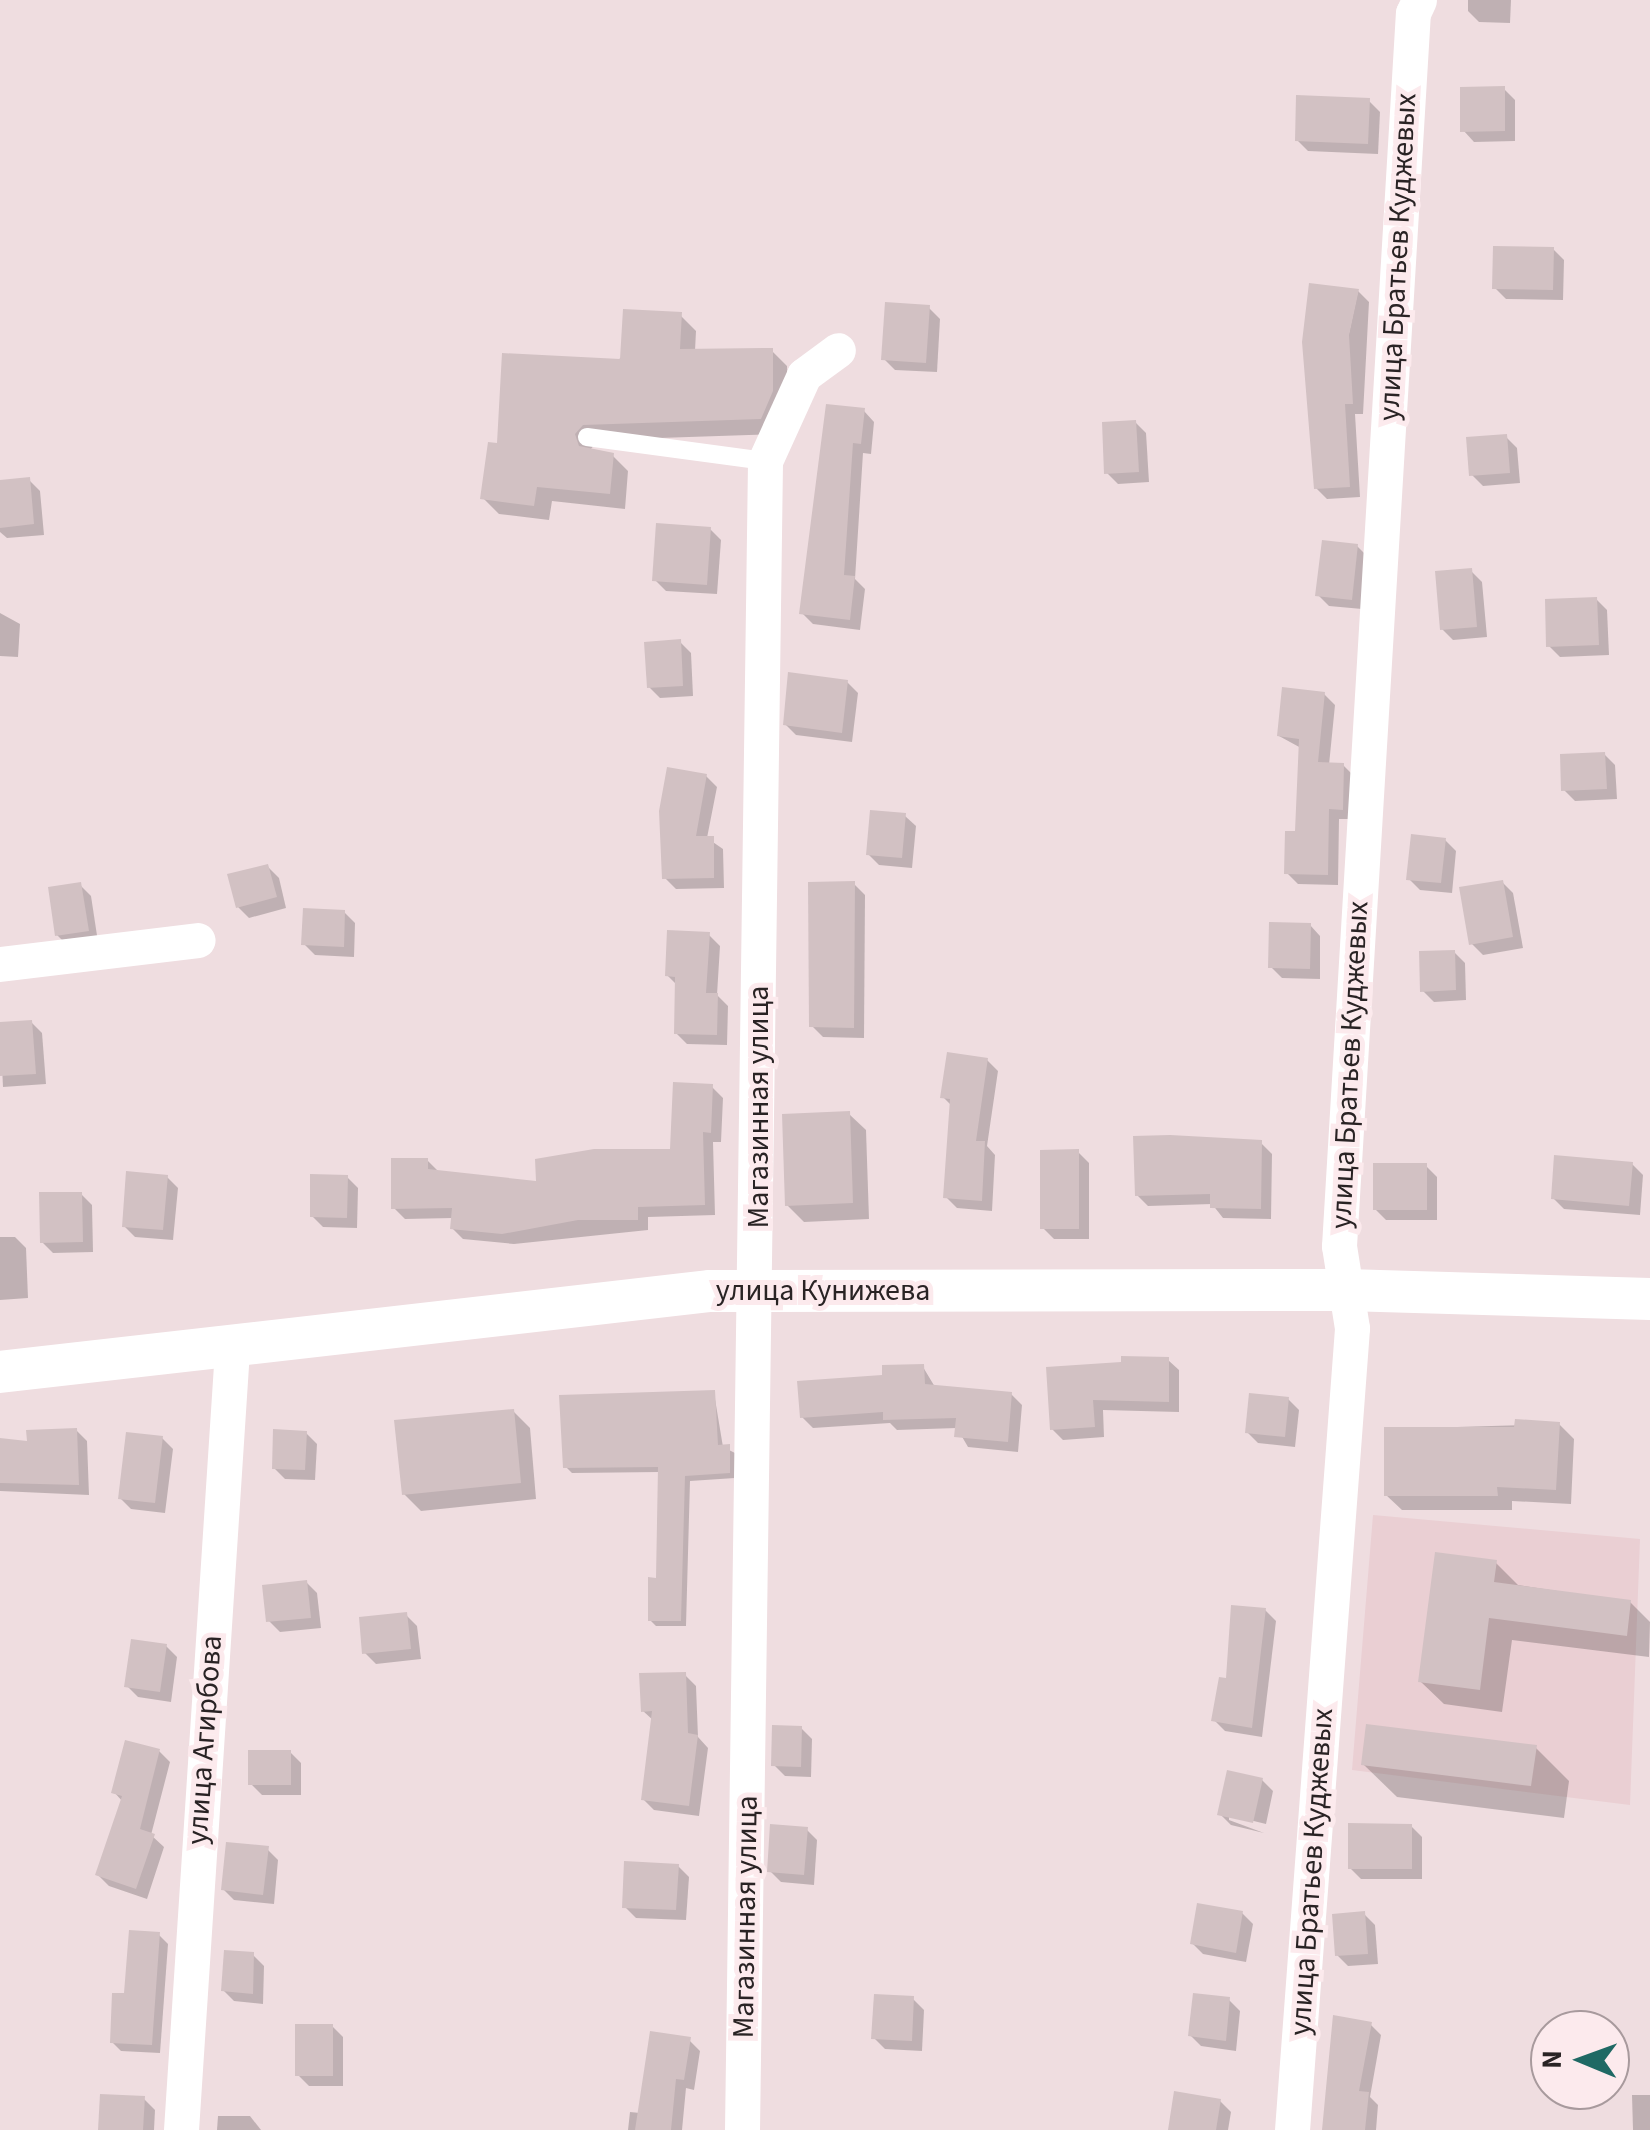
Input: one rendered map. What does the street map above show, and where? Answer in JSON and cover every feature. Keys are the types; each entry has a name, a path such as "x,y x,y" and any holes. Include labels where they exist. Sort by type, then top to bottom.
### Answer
{"street":[{"name":"улица Братьев Куджевых","path":"1292,2130 1352,1328 1339,1246 1413,13 1419,0"},
{"name":"Магазинная улица","path":"742,2130 758,1290 765,461 804,376 838,350"},
{"path":"0,964 198,940"},
{"name":"улица Кунижева","path":"0,1372 232,1350 758,1290 1346,1290 1650,1298"},
{"name":"улица Агирбова","path":"180,2130 232,1350"}],"lane":[{"path":"587,438 765,461"}],"shaded area":[{"path":"1373,1515 1640,1539 1630,1805 1352,1770"}],"building":[{"path":"1505,86 1505,131 1460,132 1460,87"},
{"path":"1296,95 1370,98 1368,144 1295,141"},
{"path":"1493,246 1554,247 1553,290 1492,289"},
{"path":"1309,283 1359,289 1349,335 1353,404 1345,404 1350,487 1314,489 1302,342"},
{"path":"885,302 930,305 926,363 881,360"},
{"path":"623,309 682,312 680,349 773,348 773,391 761,419 583,425 575,434 579,446 614,453 610,494 537,487 534,506 480,499 488,442 497,443 502,353 620,359"},
{"path":"826,404 865,408 861,444 853,443 844,575 855,576 850,620 799,614"},
{"path":"1136,420 1139,472 1104,474 1102,422"},
{"path":"1507,434 1510,473 1469,476 1466,437"},
{"path":"30,477 34,524 0,528 0,480"},
{"path":"656,523 711,527 707,585 652,581"},
{"path":"1322,540 1358,544 1352,600 1315,596"},
{"path":"1472,568 1477,627 1440,630 1435,571"},
{"path":"1597,597 1599,645 1546,647 1545,599"},
{"path":"681,639 683,686 647,688 644,642"},
{"path":"788,672 848,680 842,733 783,725"},
{"path":"1282,687 1325,692 1318,762 1344,763 1343,810 1329,809 1328,875 1284,874 1285,831 1295,831 1299,739 1277,736"},
{"path":"1605,752 1607,789 1561,791 1560,754"},
{"path":"667,767 707,774 696,836 714,836 714,878 662,879 659,811"},
{"path":"870,810 906,813 902,858 866,855"},
{"path":"1411,834 1446,838 1441,883 1406,880"},
{"path":"268,864 277,897 236,908 227,874"},
{"path":"1503,880 1513,937 1469,945 1459,887"},
{"path":"855,881 854,1028 809,1027 808,882"},
{"path":"81,882 89,931 55,936 48,887"},
{"path":"303,908 345,910 344,947 301,945"},
{"path":"1269,922 1311,923 1310,969 1268,968"},
{"path":"667,930 710,932 706,993 718,993 717,1035 674,1034 675,977 665,976"},
{"path":"1455,950 1456,990 1420,992 1419,951"},
{"path":"32,1020 36,1074 0,1076 0,1022"},
{"path":"947,1052 988,1058 976,1141 985,1141 982,1201 943,1198 950,1099 940,1098"},
{"path":"673,1082 713,1084 711,1133 703,1132 705,1205 638,1207 638,1220 578,1220 502,1234 450,1229 452,1208 391,1209 391,1158 428,1158 428,1169 536,1181 535,1159 594,1149 670,1149"},
{"path":"850,1111 853,1203 785,1206 782,1114"},
{"path":"1133,1136 1262,1140 1261,1209 1210,1208 1210,1194 1135,1196"},
{"path":"1079,1149 1079,1229 1040,1229 1040,1150"},
{"path":"1554,1155 1633,1162 1629,1206 1551,1199"},
{"path":"1373,1163 1427,1163 1427,1210 1373,1210"},
{"path":"126,1171 168,1175 163,1230 122,1227"},
{"path":"310,1174 348,1175 347,1218 310,1217"},
{"path":"39,1192 82,1192 83,1242 40,1243"},
{"path":"1121,1356 1169,1357 1169,1402 1093,1400 1095,1427 1050,1430 1046,1367 1121,1362"},
{"path":"924,1364 925,1384 1012,1392 1008,1442 954,1437 956,1418 883,1420 883,1412 800,1418 797,1381 882,1375 882,1365"},
{"path":"715,1390 718,1445 730,1444 730,1473 685,1476 681,1621 648,1621 648,1577 656,1578 658,1467 563,1468 559,1395"},
{"path":"1249,1393 1289,1397 1285,1437 1245,1433"},
{"path":"514,1409 521,1483 402,1495 394,1420"},
{"path":"1515,1419 1560,1422 1556,1490 1497,1487 1498,1496 1384,1496 1384,1427 1514,1427"},
{"path":"77,1428 79,1485 0,1483 0,1438 27,1441 26,1430"},
{"path":"273,1429 307,1431 305,1470 272,1469"},
{"path":"126,1432 163,1436 155,1503 118,1499"},
{"path":"1435,1552 1497,1560 1494,1582 1631,1600 1627,1636 1489,1618 1480,1690 1418,1682"},
{"path":"307,1580 311,1618 266,1622 262,1585"},
{"path":"1231,1605 1266,1608 1252,1728 1211,1721 1219,1677 1226,1678"},
{"path":"407,1612 411,1649 362,1654 359,1617"},
{"path":"131,1639 167,1644 160,1692 124,1687"},
{"path":"686,1672 688,1733 698,1735 689,1806 641,1800 652,1711 641,1712 639,1673"},
{"path":"1366,1724 1537,1745 1531,1786 1361,1765"},
{"path":"772,1725 802,1726 801,1767 771,1766"},
{"path":"125,1740 160,1749 140,1829 155,1834 136,1889 95,1875 122,1796 111,1793"},
{"path":"248,1750 291,1750 291,1785 248,1785"},
{"path":"1227,1770 1263,1778 1253,1823 1217,1815"},
{"path":"1348,1823 1412,1824 1412,1869 1348,1869"},
{"path":"770,1824 808,1827 804,1875 767,1872"},
{"path":"226,1842 269,1846 263,1895 221,1890"},
{"path":"624,1861 679,1864 676,1910 622,1908"},
{"path":"1197,1903 1243,1911 1236,1953 1190,1944"},
{"path":"1365,1911 1368,1954 1335,1956 1332,1914"},
{"path":"129,1930 160,1932 152,2045 110,2043 112,1993 124,1993"},
{"path":"224,1950 254,1952 253,1994 221,1991"},
{"path":"1193,1993 1230,1997 1226,2041 1188,2036"},
{"path":"874,1994 914,1996 912,2041 871,2039"},
{"path":"1333,2015 1372,2022 1359,2091 1369,2092 1365,2130 1322,2130"},
{"path":"295,2024 333,2024 333,2076 295,2076"},
{"path":"650,2031 691,2037 684,2080 676,2079 671,2130 635,2130"},
{"path":"1174,2091 1221,2099 1216,2130 1168,2130"},
{"path":"100,2094 145,2096 143,2130 98,2130"}]}
